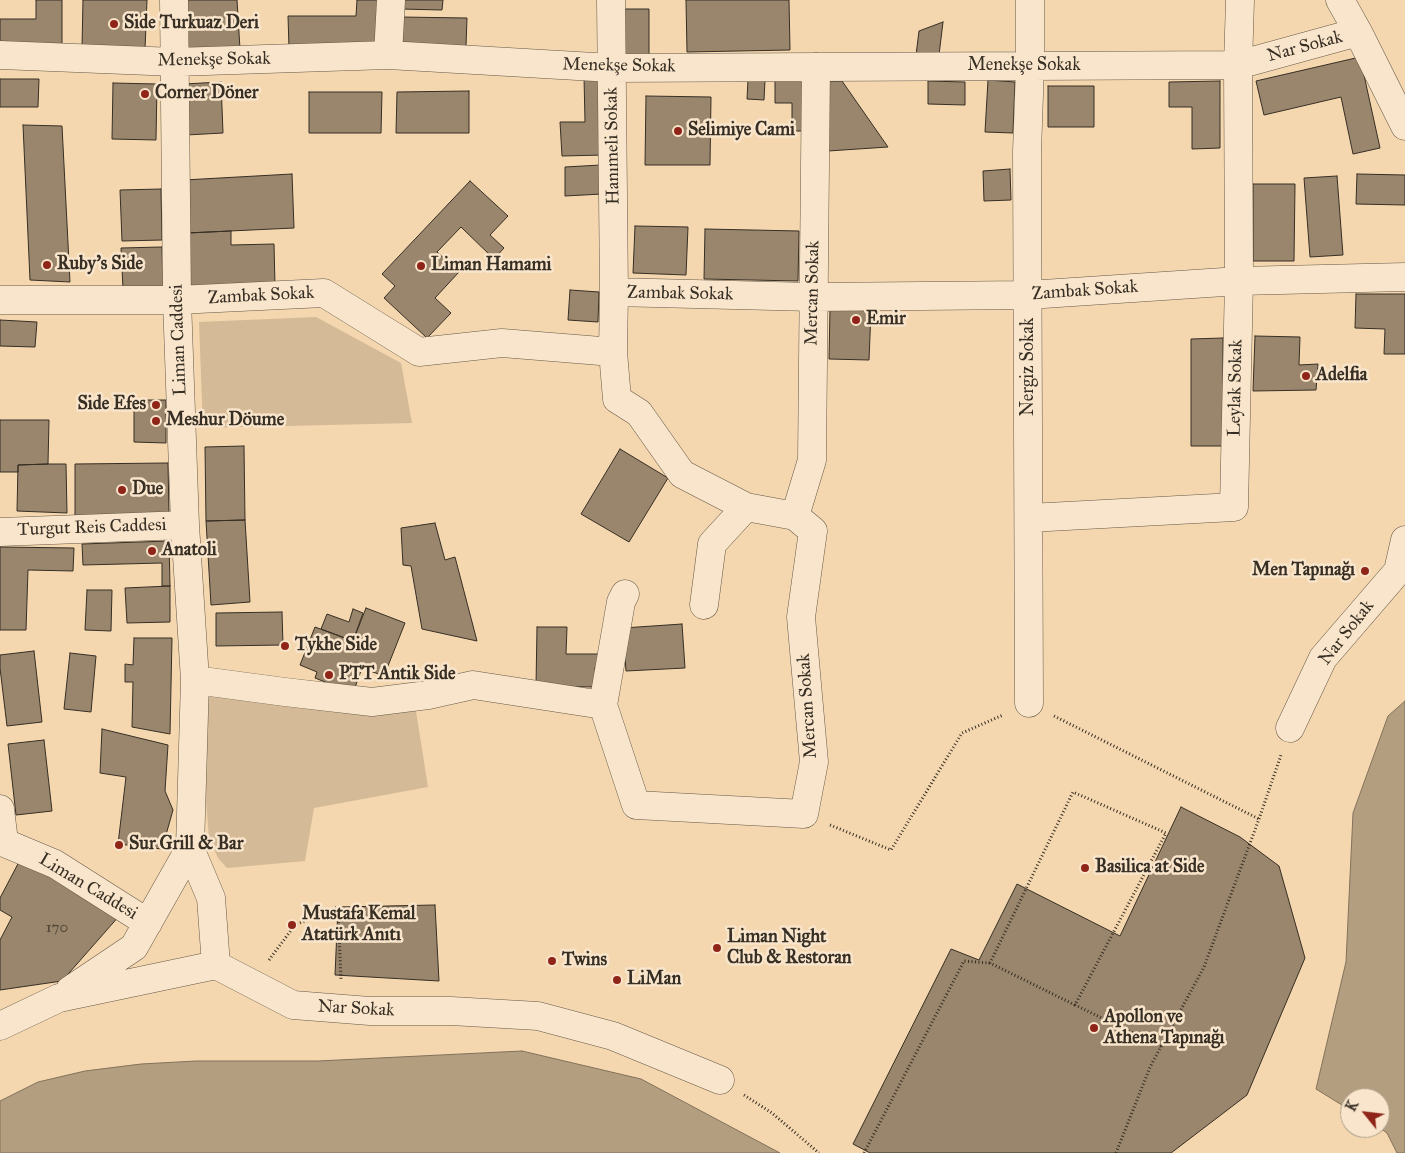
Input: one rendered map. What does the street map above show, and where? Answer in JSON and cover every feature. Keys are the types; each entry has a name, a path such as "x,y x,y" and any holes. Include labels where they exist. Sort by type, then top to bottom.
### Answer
{"street":[{"name":"Liman Caddesi","path":"174,0 177,300 185,525 195,680 190,848 211,898 216,964"},
{"path":"388,55 391,0"},
{"name":"Hanımeli Sokak","path":"611,0 614,292"},
{"name":"Nergiz Sokak","path":"1029,703 1027,152 1030,0"},
{"name":"Leylak Sokak","path":"1029,518 1234,507 1239,280 1238,65 1240,0"},
{"path":"1340,0 1358,32"},
{"name":"Nar Sokak","path":"1238,65 1358,32 1405,126"},
{"name":"Menekşe Sokak","path":"0,55 175,62 388,55 612,68 1238,65"},
{"name":"Mercan Sokak","path":"804,814 814,762 801,618 813,531 795,516 812,460 816,67"},
{"name":"Zambak Sokak","path":"0,300 177,300 324,293 419,352 502,343 613,352 614,292 813,297 1028,295 1239,280 1405,277"},
{"path":"613,352 617,399 639,413 682,474 746,507 795,516"},
{"path":"704,605 712,544 746,507"},
{"name":"Turgut Reis Caddesi","path":"0,532 185,525"},
{"name":"Nar Sokak","path":"1290,728 1323,658 1398,571 1405,540"},
{"path":"625,594 621,602 603,705 636,805 804,814"},
{"path":"195,680 372,702 428,695 473,685 603,705"},
{"path":"0,809 2,842"},
{"name":"Liman Caddesi","path":"2,842 55,864 148,923"},
{"name":"Liman Caddesi","path":"59,998 134,947 190,848"},
{"path":"0,1026 59,998 216,964"},
{"name":"Nar Sokak","path":"216,964 293,1005 370,1011 450,1011 538,1016 613,1036 720,1080"}],"path":[{"path":"804,814 891,850 962,733 1029,703 1259,819"},
{"path":"1116,1153 1150,1067 1204,967 1259,819 1290,728"},
{"path":"990,963 1073,792 1166,833 1075,1005"},
{"path":"252,983 295,925 338,907 342,1009"},
{"path":"864,1153 964,961 990,963 1162,1047"},
{"path":"720,1080 772,1113 819,1153"}],"shaded area":[{"path":"316,317 401,363 412,423 203,428 199,322"},
{"path":"197,689 415,705 428,787 314,808 305,861 227,868 218,858 209,838"},
{"path":"1405,701 1405,1153 1397,1153 1390,1138 1390,1088 1340,1088 1340,1104 1316,1089 1346,962 1353,813 1388,716"},
{"path":"522,1051 641,1079 780,1153 0,1153 0,1101 38,1082 85,1071 141,1064 196,1061 318,1061"}],"building":[{"path":"36,0 62,0 62,48 0,48 0,19 36,19"},
{"name":"Side Turkuaz Deri","path":"83,0 147,0 145,49 82,48"},
{"path":"183,0 237,0 240,49 186,53"},
{"path":"357,0 383,0 381,45 289,48 288,16 356,16"},
{"path":"401,0 443,0 442,10 400,9"},
{"path":"686,0 789,0 790,50 687,52"},
{"path":"624,9 649,9 649,57 624,56"},
{"path":"400,17 467,18 466,46 399,46"},
{"path":"943,22 939,55 916,55 919,31"},
{"path":"1360,57 1380,148 1353,154 1341,97 1264,115 1256,81"},
{"path":"602,76 604,155 562,156 560,122 585,122 584,77"},
{"path":"806,78 807,131 792,131 792,103 775,103 775,79"},
{"path":"0,79 39,79 38,107 0,107"},
{"path":"748,80 765,80 764,100 747,99"},
{"path":"988,80 1015,82 1013,133 985,132"},
{"path":"826,81 842,81 888,147 828,151"},
{"path":"928,81 965,82 965,105 928,104"},
{"path":"1220,81 1220,148 1192,149 1192,107 1169,107 1169,82"},
{"path":"221,82 223,133 186,135 184,84"},
{"path":"113,83 157,84 156,140 112,139"},
{"path":"1048,86 1094,86 1094,127 1048,127"},
{"path":"469,91 469,133 396,133 397,92"},
{"path":"309,92 382,92 381,133 309,133"},
{"name":"Selimiye Cami","path":"646,96 711,97 710,165 645,165"},
{"path":"23,125 62,126 70,282 30,280"},
{"path":"601,165 602,194 565,196 565,167"},
{"path":"1010,169 1011,200 984,201 983,171"},
{"path":"292,174 294,228 187,233 184,180"},
{"path":"1357,174 1405,175 1405,205 1356,204"},
{"path":"1337,176 1343,255 1310,257 1304,178"},
{"name":"Liman Hamami","path":"470,181 508,216 490,235 504,248 494,259 461,227 437,252 459,272 435,298 451,313 427,338 384,298 395,286 382,274"},
{"path":"1253,184 1295,184 1294,261 1253,261"},
{"path":"161,189 162,240 122,241 120,190"},
{"path":"635,226 688,227 686,275 633,273"},
{"path":"705,229 799,231 798,281 704,279"},
{"path":"231,231 231,245 274,244 275,286 189,289 187,233"},
{"path":"162,247 163,289 123,289 121,248"},
{"path":"570,290 599,292 598,322 568,320"},
{"path":"1356,294 1405,294 1405,354 1384,354 1385,329 1355,328"},
{"path":"830,309 871,311 869,360 829,359"},
{"path":"0,320 37,322 35,347 0,346"},
{"path":"1255,336 1300,337 1299,365 1318,364 1316,390 1253,391"},
{"path":"1223,338 1223,446 1191,446 1191,339"},
{"path":"134,400 166,400 166,443 134,442"},
{"path":"0,420 49,420 48,464 18,465 18,472 0,472"},
{"path":"244,446 245,520 206,521 205,447"},
{"path":"620,449 668,478 629,542 581,514"},
{"name":"Due","path":"168,463 169,515 75,516 75,464"},
{"path":"66,464 67,513 17,511 18,465"},
{"path":"245,520 250,602 211,605 206,521"},
{"path":"435,523 445,560 455,557 477,641 422,629 411,566 403,565 401,528"},
{"path":"169,541 170,586 162,586 162,563 83,565 82,544"},
{"path":"0,547 74,548 73,571 28,570 26,630 0,630"},
{"path":"170,586 170,622 127,623 125,588"},
{"path":"87,590 112,590 111,631 85,630"},
{"path":"366,608 405,623 384,676 362,668 353,693 315,678 317,672 300,665 315,627 353,641"},
{"path":"353,609 363,613 353,641 321,629 327,614 349,622"},
{"path":"282,612 283,645 216,646 216,613"},
{"path":"682,624 685,668 626,671 623,628"},
{"path":"537,627 567,627 566,654 601,654 601,668 595,667 595,687 536,686"},
{"path":"134,638 172,638 170,734 132,727 133,682 125,682 125,664 133,665"},
{"path":"34,651 42,722 7,726 0,655"},
{"path":"70,653 96,656 91,712 64,709"},
{"path":"102,729 168,745 165,791 173,810 162,849 118,844 126,777 100,773"},
{"path":"44,740 52,811 16,815 8,744"},
{"name":"Apollon ve Athena Tapınağı","path":"1181,807 1240,837 1279,866 1305,958 1247,1095 1171,1153 870,1153 853,1144 951,949 979,960 1017,884 1120,936"},
{"path":"20,860 120,915 62,981 0,990 0,940 12,917 0,910 0,898"},
{"path":"435,905 439,981 335,975 338,907"}],"place":[{"name":"Side Turkuaz Deri","path":"114,24"},
{"name":"Corner Döner","path":"145,94"},
{"name":"Selimiye Cami","path":"678,131"},
{"name":"Ruby's Side","path":"47,265"},
{"name":"Liman Hamami","path":"421,266"},
{"name":"Emir","path":"856,320"},
{"name":"Adelfia","path":"1306,376"},
{"name":"Side Efes","path":"156,405"},
{"name":"Meshur Döume","path":"156,421"},
{"name":"Due","path":"122,490"},
{"name":"Anatoli","path":"152,551"},
{"name":"Men Tapınağı","path":"1365,571"},
{"name":"Tykhe Side","path":"285,646"},
{"name":"PTT Antik Side","path":"329,675"},
{"name":"Sur Grill & Bar","path":"119,845"},
{"name":"Basilica at Side","path":"1085,868"},
{"name":"Mustafa Kemal Atatürk Anıtı","path":"292,925"},
{"name":"Liman Night Club & Restoran","path":"717,948"},
{"name":"Twins","path":"552,961"},
{"name":"LiMan","path":"617,980"},
{"name":"Apollon ve Athena Tapınağı","path":"1094,1028"}]}
